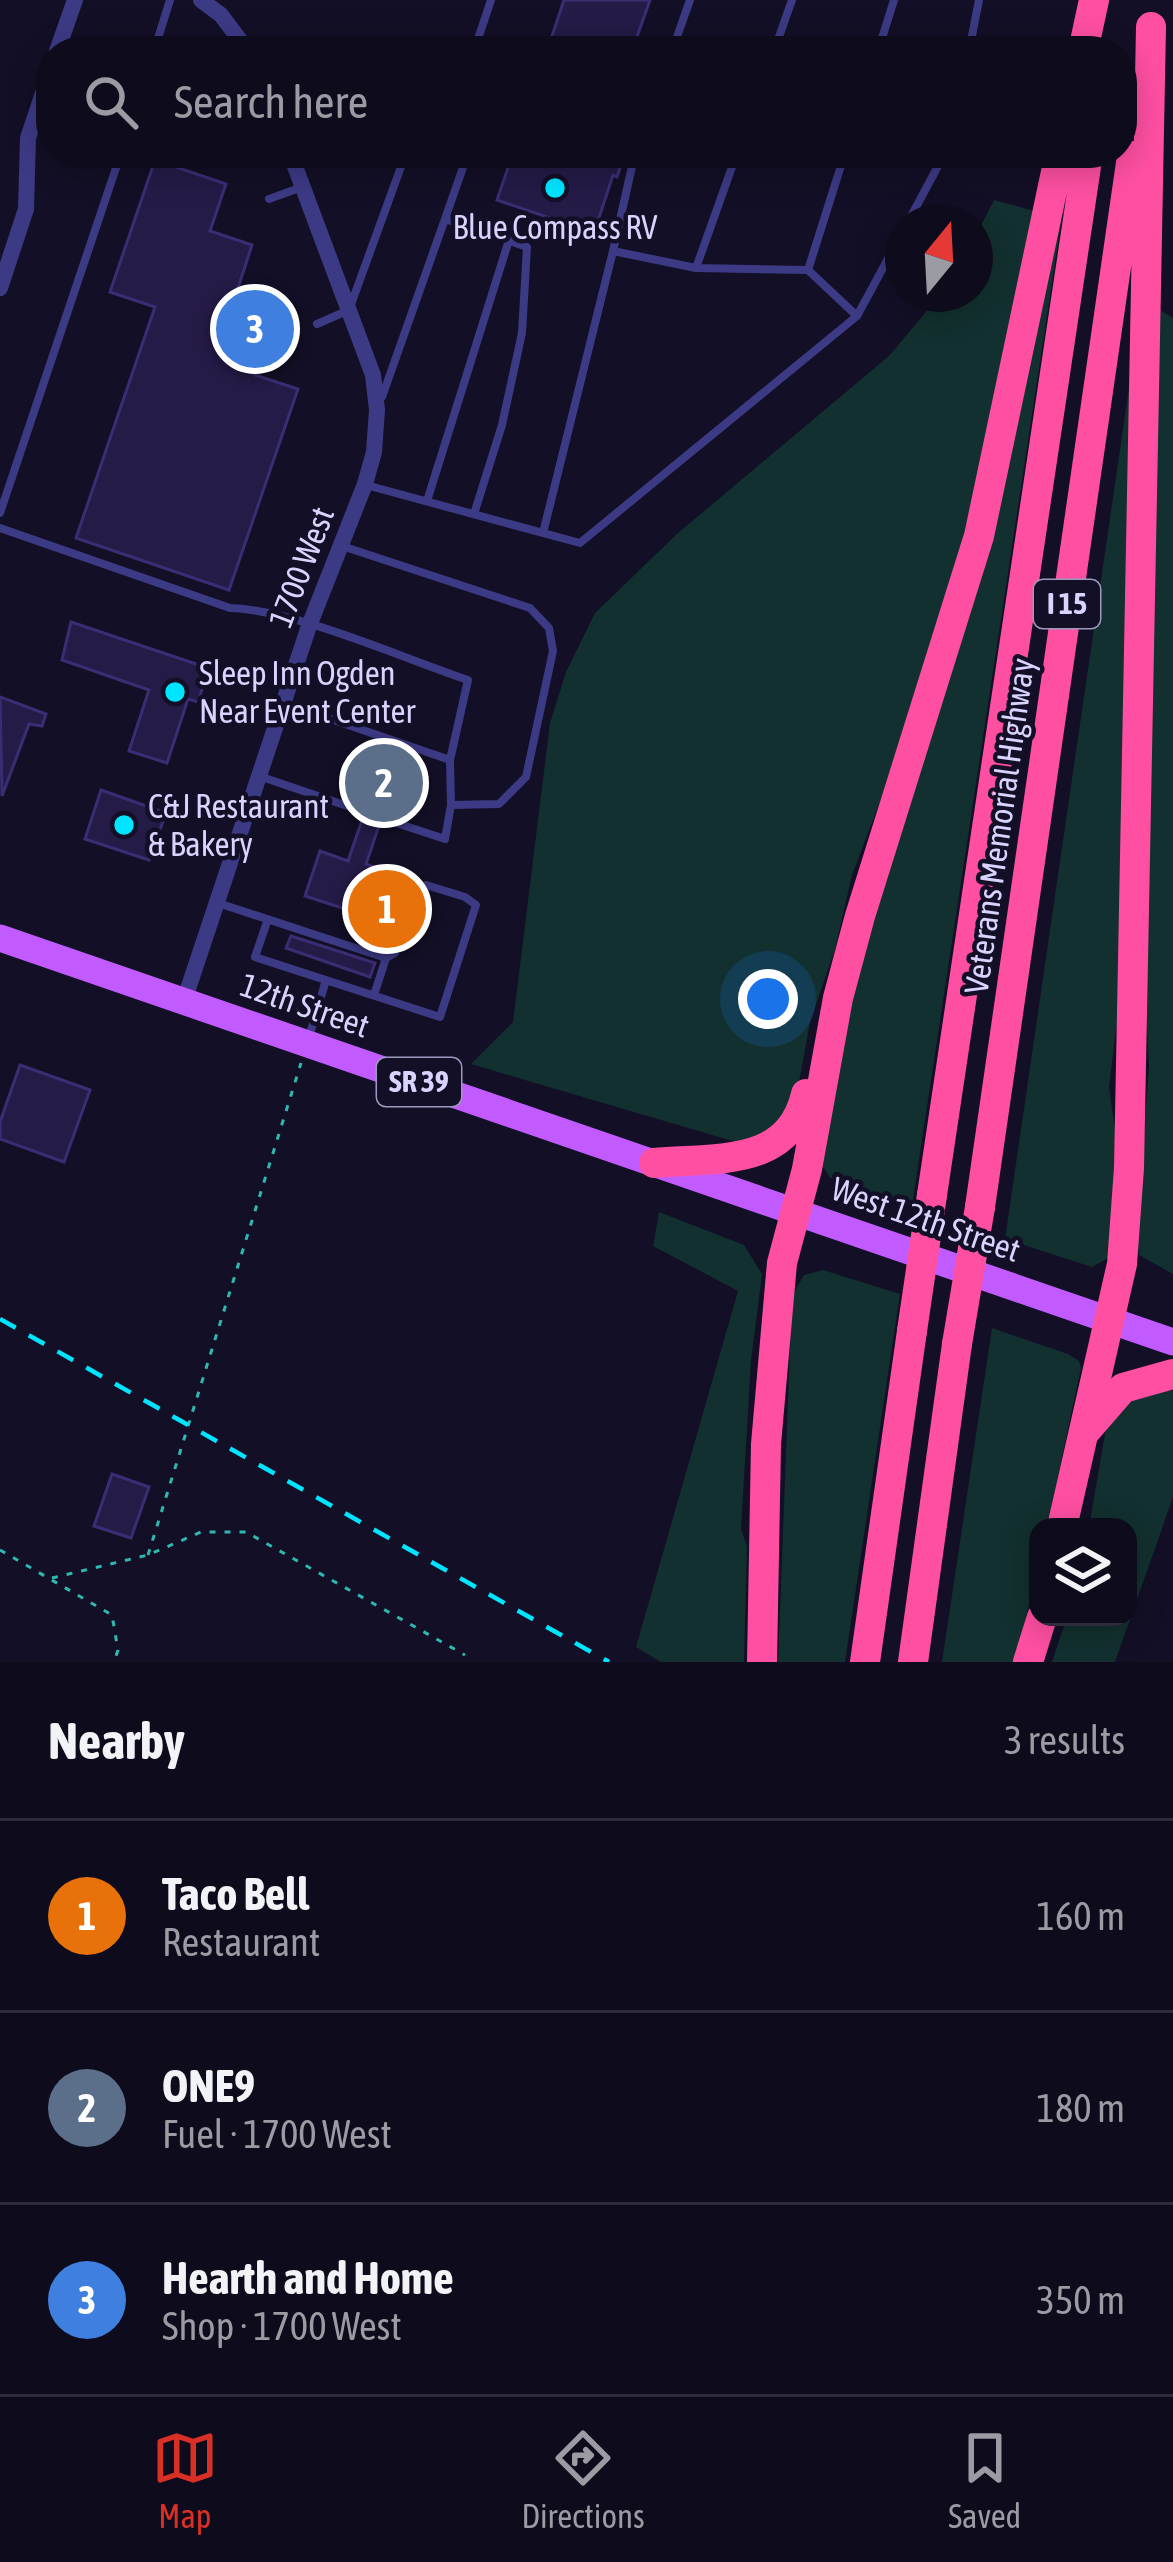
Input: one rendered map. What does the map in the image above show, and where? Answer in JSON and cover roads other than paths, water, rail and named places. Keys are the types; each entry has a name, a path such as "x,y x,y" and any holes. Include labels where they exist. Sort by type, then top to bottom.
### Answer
{"highway":[{"path":"1086,36 1094,0"},
{"path":"1106,36 1112,0"},
{"path":"1064,1518 1122,1264 1130,1168 1153,14"},
{"name":"Veterans Memorial Highway","path":"1137,124 1153,14"},
{"path":"762,1662 772,1352 782,1263 807,1169 838,998 979,536 1057,168"},
{"name":"Veterans Memorial Highway","path":"865,1662 1086,168"},
{"name":"Veterans Memorial Highway","path":"913,1662 1131,168"},
{"path":"654,1163 753,1153 789,1135 800,1120 817,1045 838,998"},
{"path":"1081,1437 1115,1394 1132,1383 1173,1374"},
{"path":"1028,1662 1039,1626"}],"main road":[{"name":"12th Street","path":"0,938 654,1163"},
{"name":"West 12th Street","path":"654,1163 1173,1342"}],"street":[{"path":"62,36 75,0"},
{"path":"201,0 221,15 237,36"},
{"path":"0,288 26,209 28,137 36,114"},
{"name":"1700 West","path":"184,1001 309,626 374,452 373,375 296,168"}],"lane":[{"path":"159,36 170,0"},
{"path":"479,36 491,0"},
{"path":"677,36 690,0"},
{"path":"779,36 792,0"},
{"path":"883,36 894,0"},
{"path":"972,36 979,0"},
{"path":"0,513 116,168"},
{"path":"316,324 349,310 401,168"},
{"path":"377,410 463,168"},
{"path":"543,533 632,168"},
{"path":"696,268 732,168"},
{"path":"808,269 840,168"},
{"path":"918,204 937,168"},
{"path":"269,199 304,186"},
{"path":"446,219 527,247 523,333 502,425 474,514"},
{"path":"427,501 509,241"},
{"path":"613,251 696,268 808,269 857,316"},
{"path":"365,484 580,543 857,316 885,265"},
{"path":"0,528 230,608 252,609 309,626 468,680 450,760 451,805 445,839 381,818"},
{"path":"341,545 530,608 549,628 553,651 526,777 499,804 451,805"},
{"path":"283,703 450,760"},
{"path":"259,776 365,812"},
{"path":"268,919 256,957 440,1017 476,905 426,885 415,892 395,952 386,958 374,995"},
{"path":"217,902 386,958"},
{"path":"307,1044 326,980"}],"railway":[{"path":"0,1319 609,1662"}],"place":[{"name":"Blue Compass RV","path":"555,188"},
{"name":"Hearth and Home","path":"255,329"},
{"name":"Sleep Inn Ogden Near Event Center","path":"175,692"},
{"name":"ONE9","path":"384,783"},
{"name":"C&J Restaurant & Bakery","path":"124,825"},
{"name":"Taco Bell","path":"387,909"}]}
